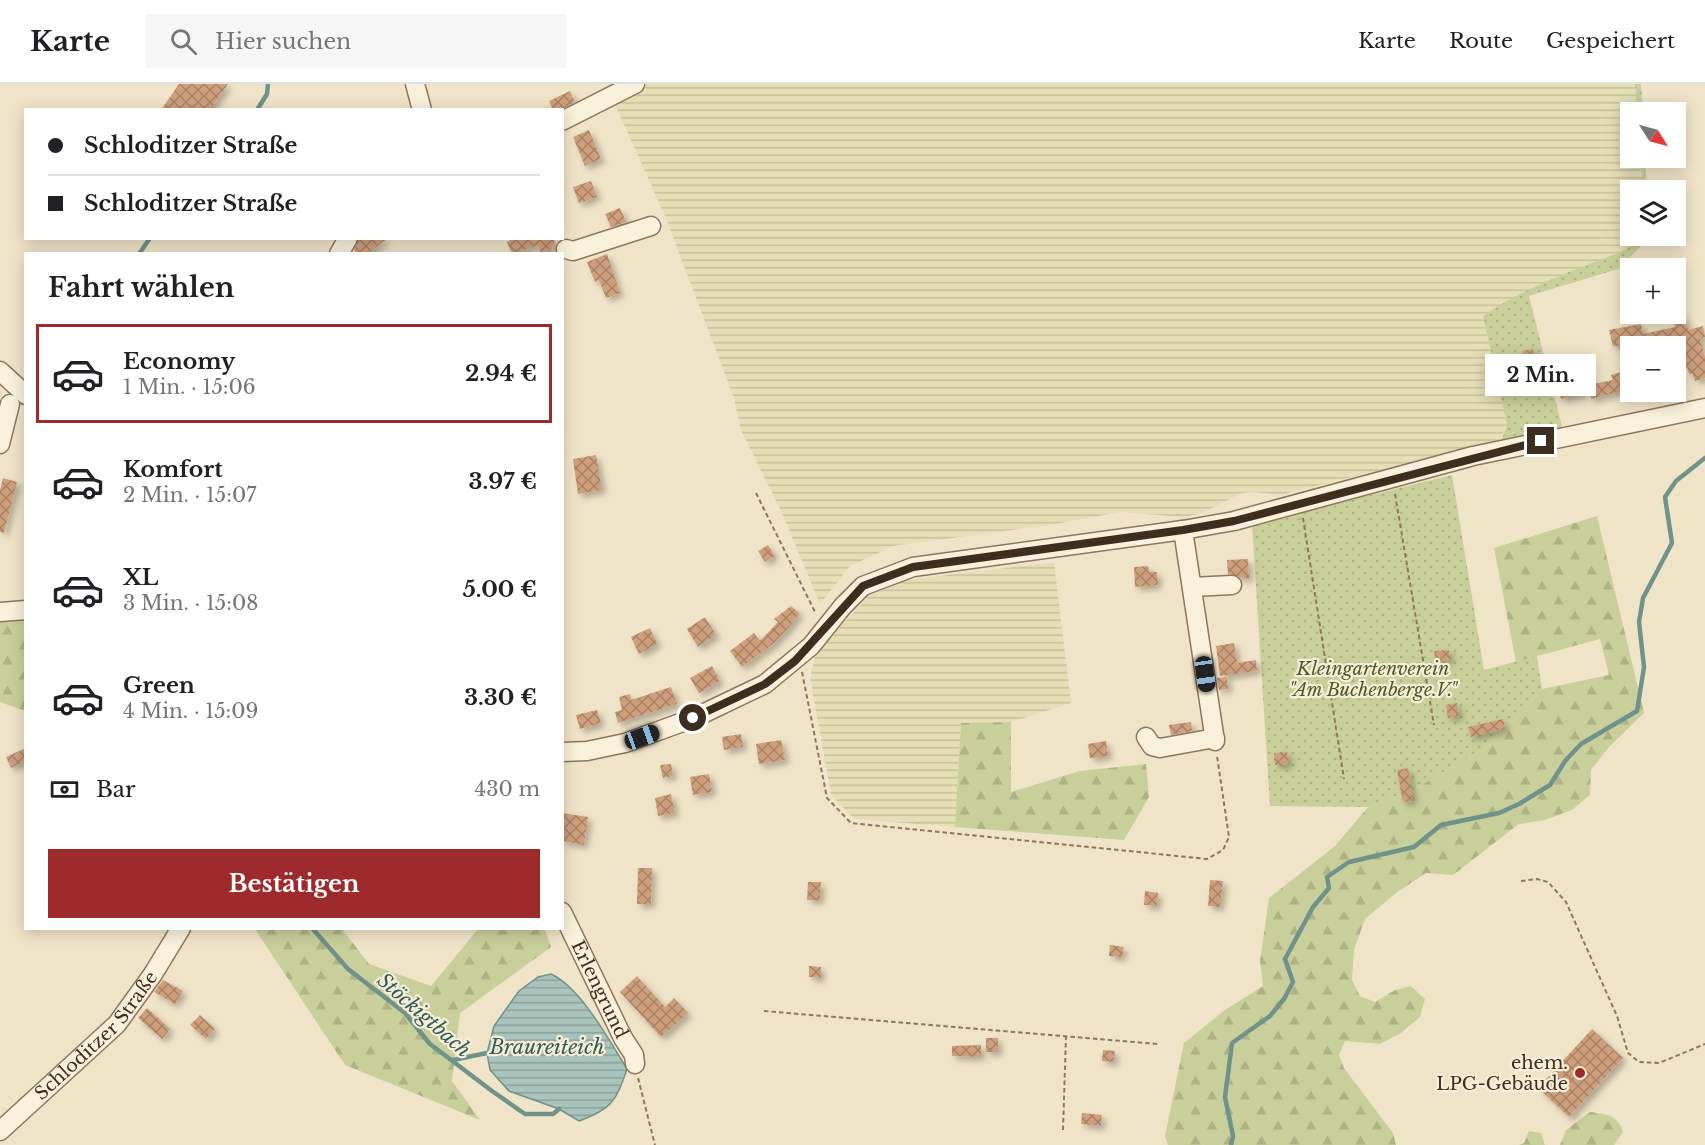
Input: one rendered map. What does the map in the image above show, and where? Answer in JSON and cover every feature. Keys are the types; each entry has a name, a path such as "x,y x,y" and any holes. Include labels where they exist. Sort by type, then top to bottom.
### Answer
{"street":[{"path":"415,84 421,108"},
{"path":"564,120 635,84"},
{"path":"563,247 573,251 651,226"},
{"path":"0,371 15,401 0,444"},
{"path":"564,752 587,751 625,743 693,718 765,684 795,661 863,586 913,567 1183,530 1301,503 1546,440 1705,408"},
{"path":"1146,737 1152,746 1160,748 1215,740 1183,530"},
{"path":"1192,587 1232,585"},
{"path":"0,612 24,610"},
{"name":"Erlengrund","path":"564,916 623,1038 634,1055 635,1064"},
{"name":"Schloditzer Straße","path":"0,1131 117,1024 153,974 180,930"}],"path":[{"path":"1392,479 1434,725"},
{"path":"756,494 824,628"},
{"path":"1301,503 1344,779"},
{"path":"795,661 805,677 827,798 851,823 1207,859 1223,850 1229,837 1215,740"},
{"path":"1521,881 1537,879 1548,882 1566,902 1617,1016 1628,1053 1639,1062 1659,1063 1705,1044"},
{"path":"764,1011 1158,1044"},
{"path":"1063,1130 1066,1036"},
{"path":"635,1064 646,1119 655,1145"}],"shaded area":[{"path":"641,84 1635,84 1636,102 1620,102 1620,168 1641,168 1642,180 1620,180 1620,246 1629,246 1626,249 1483,316 1507,425 1500,440 1280,495 1242,493 1200,514 1182,517 1120,512 1050,525 893,546 850,566 820,604 782,513 741,430 734,398 665,216 613,100"},
{"path":"1054,562 1071,703 1011,722 961,723 955,827 854,819 831,794 810,678 816,653 869,596 907,580"}],"green space":[{"path":"1635,84 1641,84 1642,102 1636,102"},
{"path":"1641,168 1646,168 1646,180 1642,180"},
{"path":"1629,246 1641,246 1629,258 1620,258 1618,269 1529,296 1563,430 1500,444 1507,425 1483,316 1565,273"},
{"name":"Kleingartenverein \"Am Buchenberge.V.\"","path":"1452,475 1484,670 1537,656 1542,689 1493,744 1404,795 1368,807 1270,806 1252,524"},
{"path":"1597,516 1644,713 1609,747 1591,770 1590,795 1572,810 1545,820 1519,824 1453,875 1426,873 1396,893 1365,919 1354,950 1352,980 1360,996 1375,1002 1395,990 1411,986 1425,999 1420,1017 1401,1033 1380,1044 1345,1041 1339,1055 1344,1068 1393,1133 1396,1145 1168,1145 1165,1136 1184,1043 1225,1010 1263,986 1260,961 1269,898 1335,846 1368,807 1404,795 1493,744 1542,689 1609,675 1600,639 1516,662 1494,548"},
{"path":"24,618 24,711 0,702 0,620 18,621"},
{"path":"1011,722 1011,792 1080,771 1146,764 1149,797 1124,840 955,827 961,723"},
{"path":"256,930 343,930 369,964 431,986 477,930 545,930 551,947 460,1013 452,1081 480,1120 345,1065"},
{"path":"1590,1112 1615,1119 1621,1126 1623,1132 1614,1145 1560,1145 1566,1130"},
{"path":"1529,1131 1541,1133 1545,1145 1519,1145 1524,1143"}],"water":[{"name":"Braureiteich","path":"551,974 562,981 583,1003 627,1069 620,1089 606,1108 579,1121 559,1109 509,1091 490,1070 487,1053 494,1026 519,991 538,977"}],"building":[{"path":"179,84 228,84 211,108 162,108"},
{"path":"570,91 575,102 564,108 552,108 549,101"},
{"path":"589,130 601,159 585,166 573,137"},
{"path":"591,181 597,197 579,203 573,187"},
{"path":"620,208 626,222 611,227 605,214"},
{"path":"358,240 385,240 370,252 354,250"},
{"path":"511,240 554,240 555,248 540,252 538,245 511,252 507,242"},
{"path":"607,254 620,293 606,298 599,280 595,282 587,262"},
{"path":"1686,322 1688,330 1703,326 1705,337 1700,338 1705,357 1705,378 1695,381 1692,373 1689,374 1686,365 1686,336 1620,336 1620,350 1619,346 1613,346 1609,330 1641,324 1643,334 1675,327 1674,324"},
{"path":"1533,349 1537,366 1527,369 1522,351"},
{"path":"1577,372 1584,393 1561,399 1557,376"},
{"path":"1620,372 1620,392 1591,399 1588,385 1613,380 1611,375"},
{"path":"596,455 602,490 578,494 573,459"},
{"path":"3,478 17,482 4,533 0,532 0,490"},
{"path":"768,545 775,556 765,562 758,551"},
{"path":"1248,559 1249,579 1228,574 1227,560"},
{"path":"1148,566 1149,572 1157,572 1158,585 1135,587 1134,567"},
{"path":"791,606 800,614 792,624 773,644 742,667 730,651 754,633 760,641 778,622 774,619"},
{"path":"705,617 716,635 698,647 687,629"},
{"path":"650,628 657,644 639,654 631,637"},
{"path":"1234,643 1237,663 1256,660 1257,671 1220,676 1216,646"},
{"path":"1449,650 1450,660 1436,662 1434,651"},
{"path":"712,666 720,681 699,693 690,678"},
{"path":"1227,677 1228,689 1219,690 1217,678"},
{"path":"671,687 677,704 618,723 615,712 622,710 619,697 630,694 631,700"},
{"path":"1457,703 1459,716 1448,718 1446,705"},
{"path":"597,710 601,723 580,729 576,715"},
{"path":"1503,719 1505,729 1471,737 1468,727"},
{"path":"1191,722 1192,731 1171,735 1169,725"},
{"path":"741,734 743,747 724,750 722,737"},
{"path":"781,740 785,760 759,764 756,744"},
{"path":"1106,741 1108,756 1090,758 1088,744"},
{"path":"24,749 24,762 11,768 6,757"},
{"path":"1287,752 1289,764 1275,765 1274,753"},
{"path":"671,764 673,776 663,778 660,765"},
{"path":"1408,768 1413,801 1403,802 1397,770"},
{"path":"709,774 712,792 693,795 690,777"},
{"path":"671,794 675,813 658,816 655,798"},
{"path":"564,813 588,817 584,845 564,841"},
{"path":"638,868 652,868 651,904 637,904"},
{"path":"1210,880 1223,881 1220,907 1208,906"},
{"path":"808,882 821,882 820,900 807,900"},
{"path":"1145,891 1158,893 1157,906 1144,905"},
{"path":"1110,945 1124,947 1122,957 1109,956"},
{"path":"809,966 821,967 821,978 809,977"},
{"path":"637,976 665,1007 674,998 688,1013 661,1037 620,992"},
{"path":"163,980 183,991 175,1004 154,992"},
{"path":"147,1008 170,1029 162,1039 138,1018"},
{"path":"200,1015 215,1029 206,1039 190,1025"},
{"name":"ehem. LPG-Gebäude","path":"1592,1029 1623,1058 1569,1117 1538,1088"},
{"path":"986,1038 998,1038 998,1052 986,1052"},
{"path":"981,1045 981,1057 952,1056 952,1046"},
{"path":"1103,1050 1115,1051 1114,1062 1102,1061"},
{"path":"1082,1113 1102,1115 1101,1126 1081,1124"}],"waterway":[{"name":"Stöckigtbach","path":"258,108 267,94 268,84"},
{"name":"Stöckigtbach","path":"140,252 149,240"},
{"path":"1231,1145 1233,1136 1225,1097 1232,1043 1270,1016 1284,999 1293,982 1285,959 1313,907 1329,888 1327,877 1349,862 1414,847 1441,825 1499,813 1519,804 1550,785 1565,761 1581,744 1637,711 1644,667 1639,622 1643,598 1672,543 1665,497 1676,481 1705,458"},
{"name":"Stöckigtbach","path":"314,930 348,969 405,1013 430,1044 492,1091 525,1114 553,1114 559,1109"},
{"path":"453,1060 487,1053"}],"place":[{"name":"ehem. LPG-Gebäude","path":"1580,1073"}],"route":[{"path":"693,718 765,684 811,646 843,606 863,586 913,567 1234,521 1473,456 1541,441"}]}
